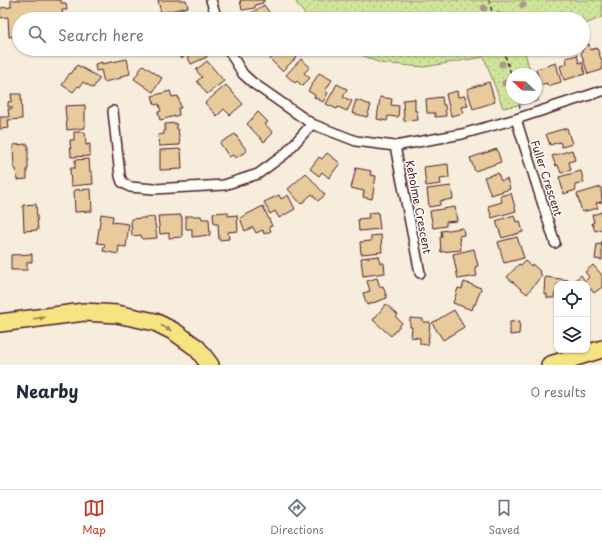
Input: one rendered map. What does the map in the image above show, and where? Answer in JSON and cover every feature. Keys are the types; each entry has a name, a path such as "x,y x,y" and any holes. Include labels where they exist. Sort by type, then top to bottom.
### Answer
{"highway":[{"path":"0,323 84,312 116,314 156,322 175,332 198,348 210,365"},
{"path":"550,365 602,349"}],"street":[{"path":"211,0 215,12"},
{"path":"232,56 244,74 253,83 312,124 356,141 395,146 462,134 516,119 602,91"},
{"path":"114,111 120,176 122,182 130,186 154,189 224,184 258,174 285,154 312,124"},
{"name":"Fuller Crescent","path":"516,119 555,243"},
{"name":"Keholme Crescent","path":"395,146 420,273"}],"path":[{"path":"489,0 492,12"},
{"path":"506,56 509,68"}],"green space":[{"path":"295,0 602,0 602,17 590,22 590,12 303,12"},
{"path":"364,56 526,56 529,68 506,68 506,104 524,104 503,108 484,57 424,67 380,63"}],"building":[{"path":"11,0 61,0 61,3 66,3 67,10 62,10 62,12 12,12 12,37 9,37 8,17 0,18 0,8 11,7"},
{"path":"158,0 186,0 188,7 161,12"},
{"path":"240,0 263,0 263,3 255,5 255,8 242,10"},
{"path":"264,5 269,12 253,12"},
{"path":"597,48 602,59 602,70 588,74 582,56 590,56 590,50"},
{"path":"187,56 207,56 207,57 191,64"},
{"path":"273,56 294,56 296,58 282,71 270,59"},
{"path":"577,56 579,63 582,62 585,74 564,80 560,66 567,64 566,58"},
{"path":"127,59 130,74 121,76 121,78 104,82 101,70 96,71 95,64"},
{"path":"301,59 310,67 304,73 310,78 302,86 297,81 295,83 286,75"},
{"path":"207,61 224,81 207,94 197,81 202,77 196,70"},
{"path":"556,63 561,82 547,86 547,83 542,84 542,68 539,68"},
{"path":"77,65 100,78 93,88 83,82 80,87 78,86 73,92 62,85"},
{"path":"143,65 162,78 153,92 134,79"},
{"path":"319,73 332,80 325,91 328,93 323,102 314,97 315,95 308,91"},
{"path":"489,82 495,102 473,109 467,89"},
{"path":"337,84 347,89 343,97 352,101 347,111 338,107 337,109 326,104"},
{"path":"226,85 243,104 230,115 224,109 217,116 205,103"},
{"path":"170,91 172,97 178,96 181,108 178,108 179,115 160,120 158,112 161,111 159,104 155,105 152,96"},
{"path":"457,91 458,97 465,96 468,106 461,107 463,113 451,116 446,94"},
{"path":"11,94 21,94 22,119 8,120 9,128 0,129 0,117 9,117 8,109 12,109 12,107 8,107 8,102 12,101"},
{"path":"380,97 392,99 391,105 399,106 398,117 388,116 387,121 377,119"},
{"path":"442,97 443,105 445,105 446,116 435,117 435,113 427,113 426,99"},
{"path":"415,99 415,111 417,111 418,120 404,121 403,100"},
{"path":"356,100 371,105 367,117 352,113"},
{"path":"85,105 85,128 67,130 65,106"},
{"path":"258,112 268,122 265,124 273,133 264,142 247,124"},
{"path":"176,123 180,145 159,146 158,135 164,134 165,124"},
{"path":"567,128 572,144 562,147 560,142 550,145 546,134"},
{"path":"74,132 85,132 86,145 90,144 90,156 71,157 70,140 74,140"},
{"path":"235,134 247,151 235,158 233,155 229,157 220,143"},
{"path":"28,144 27,179 17,180 16,169 14,169 13,145"},
{"path":"181,149 182,169 160,170 160,150"},
{"path":"497,149 501,162 475,171 470,158"},
{"path":"572,150 575,160 569,162 571,170 561,173 552,156"},
{"path":"327,153 340,163 329,178 322,172 319,176 310,169 319,157 322,159"},
{"path":"89,159 93,184 71,186 70,168 75,168 75,160"},
{"path":"448,164 449,178 440,179 441,184 426,186 424,167"},
{"path":"356,168 371,171 370,175 376,176 372,199 363,197 364,191 351,188"},
{"path":"581,171 584,183 575,185 576,190 564,194 559,177"},
{"path":"306,173 325,195 318,201 312,194 301,204 288,189"},
{"path":"498,173 501,181 507,179 510,189 491,195 484,177"},
{"path":"451,186 453,199 440,201 440,205 429,207 427,189"},
{"path":"601,187 602,202 596,203 598,208 582,212 577,194"},
{"path":"91,189 92,211 75,212 74,190"},
{"path":"511,193 516,211 492,218 488,206 502,202 500,196"},
{"path":"279,195 281,199 288,195 295,209 279,218 275,211 270,214 264,202"},
{"path":"36,204 38,230 24,231 23,205"},
{"path":"263,206 272,226 269,227 271,231 264,234 263,230 256,233 253,227 245,231 240,218"},
{"path":"455,207 457,221 446,222 446,226 433,228 430,211"},
{"path":"228,212 228,216 237,215 238,231 228,232 229,239 219,240 218,224 214,224 213,213"},
{"path":"378,212 380,229 359,231 358,219 369,218 368,213"},
{"path":"602,212 602,229 595,231 592,223 594,222 592,215"},
{"path":"101,214 113,216 112,222 129,224 126,247 119,246 118,254 103,251 105,244 97,243"},
{"path":"181,215 182,237 169,238 169,233 160,234 158,216"},
{"path":"514,215 516,222 520,221 523,232 502,238 496,221"},
{"path":"186,216 201,216 202,219 209,219 210,235 192,237 192,229 186,229"},
{"path":"154,217 157,238 142,239 141,235 132,236 131,219"},
{"path":"463,228 464,235 459,236 461,250 441,252 441,231"},
{"path":"381,235 382,252 361,254 360,242 371,241 371,236"},
{"path":"517,237 524,258 504,263 498,242"},
{"path":"597,244 602,245 602,260 595,259"},
{"path":"474,249 478,266 475,267 477,276 458,279 453,254"},
{"path":"32,254 32,262 27,262 27,270 11,270 11,255"},
{"path":"379,256 380,263 384,263 385,273 363,276 361,258"},
{"path":"525,261 531,266 532,264 540,271 539,272 542,275 527,294 507,277 519,264 521,265"},
{"path":"593,265 602,275 602,287 594,293 591,289 590,290 590,281 585,281 589,277 585,272"},
{"path":"581,275 585,281 574,281"},
{"path":"545,277 569,280 554,281 554,298 547,298 547,294 544,294"},
{"path":"377,278 380,287 383,286 387,298 367,305 363,293 370,291 367,281"},
{"path":"464,282 481,288 472,310 453,303 458,288 462,289"},
{"path":"386,304 398,315 396,317 402,323 391,336 373,320"},
{"path":"454,310 464,327 443,340 432,323"},
{"path":"410,318 423,319 423,322 430,322 428,345 420,344 420,338 411,337 412,327 410,327"},
{"path":"520,321 519,334 510,335 510,322"}]}
